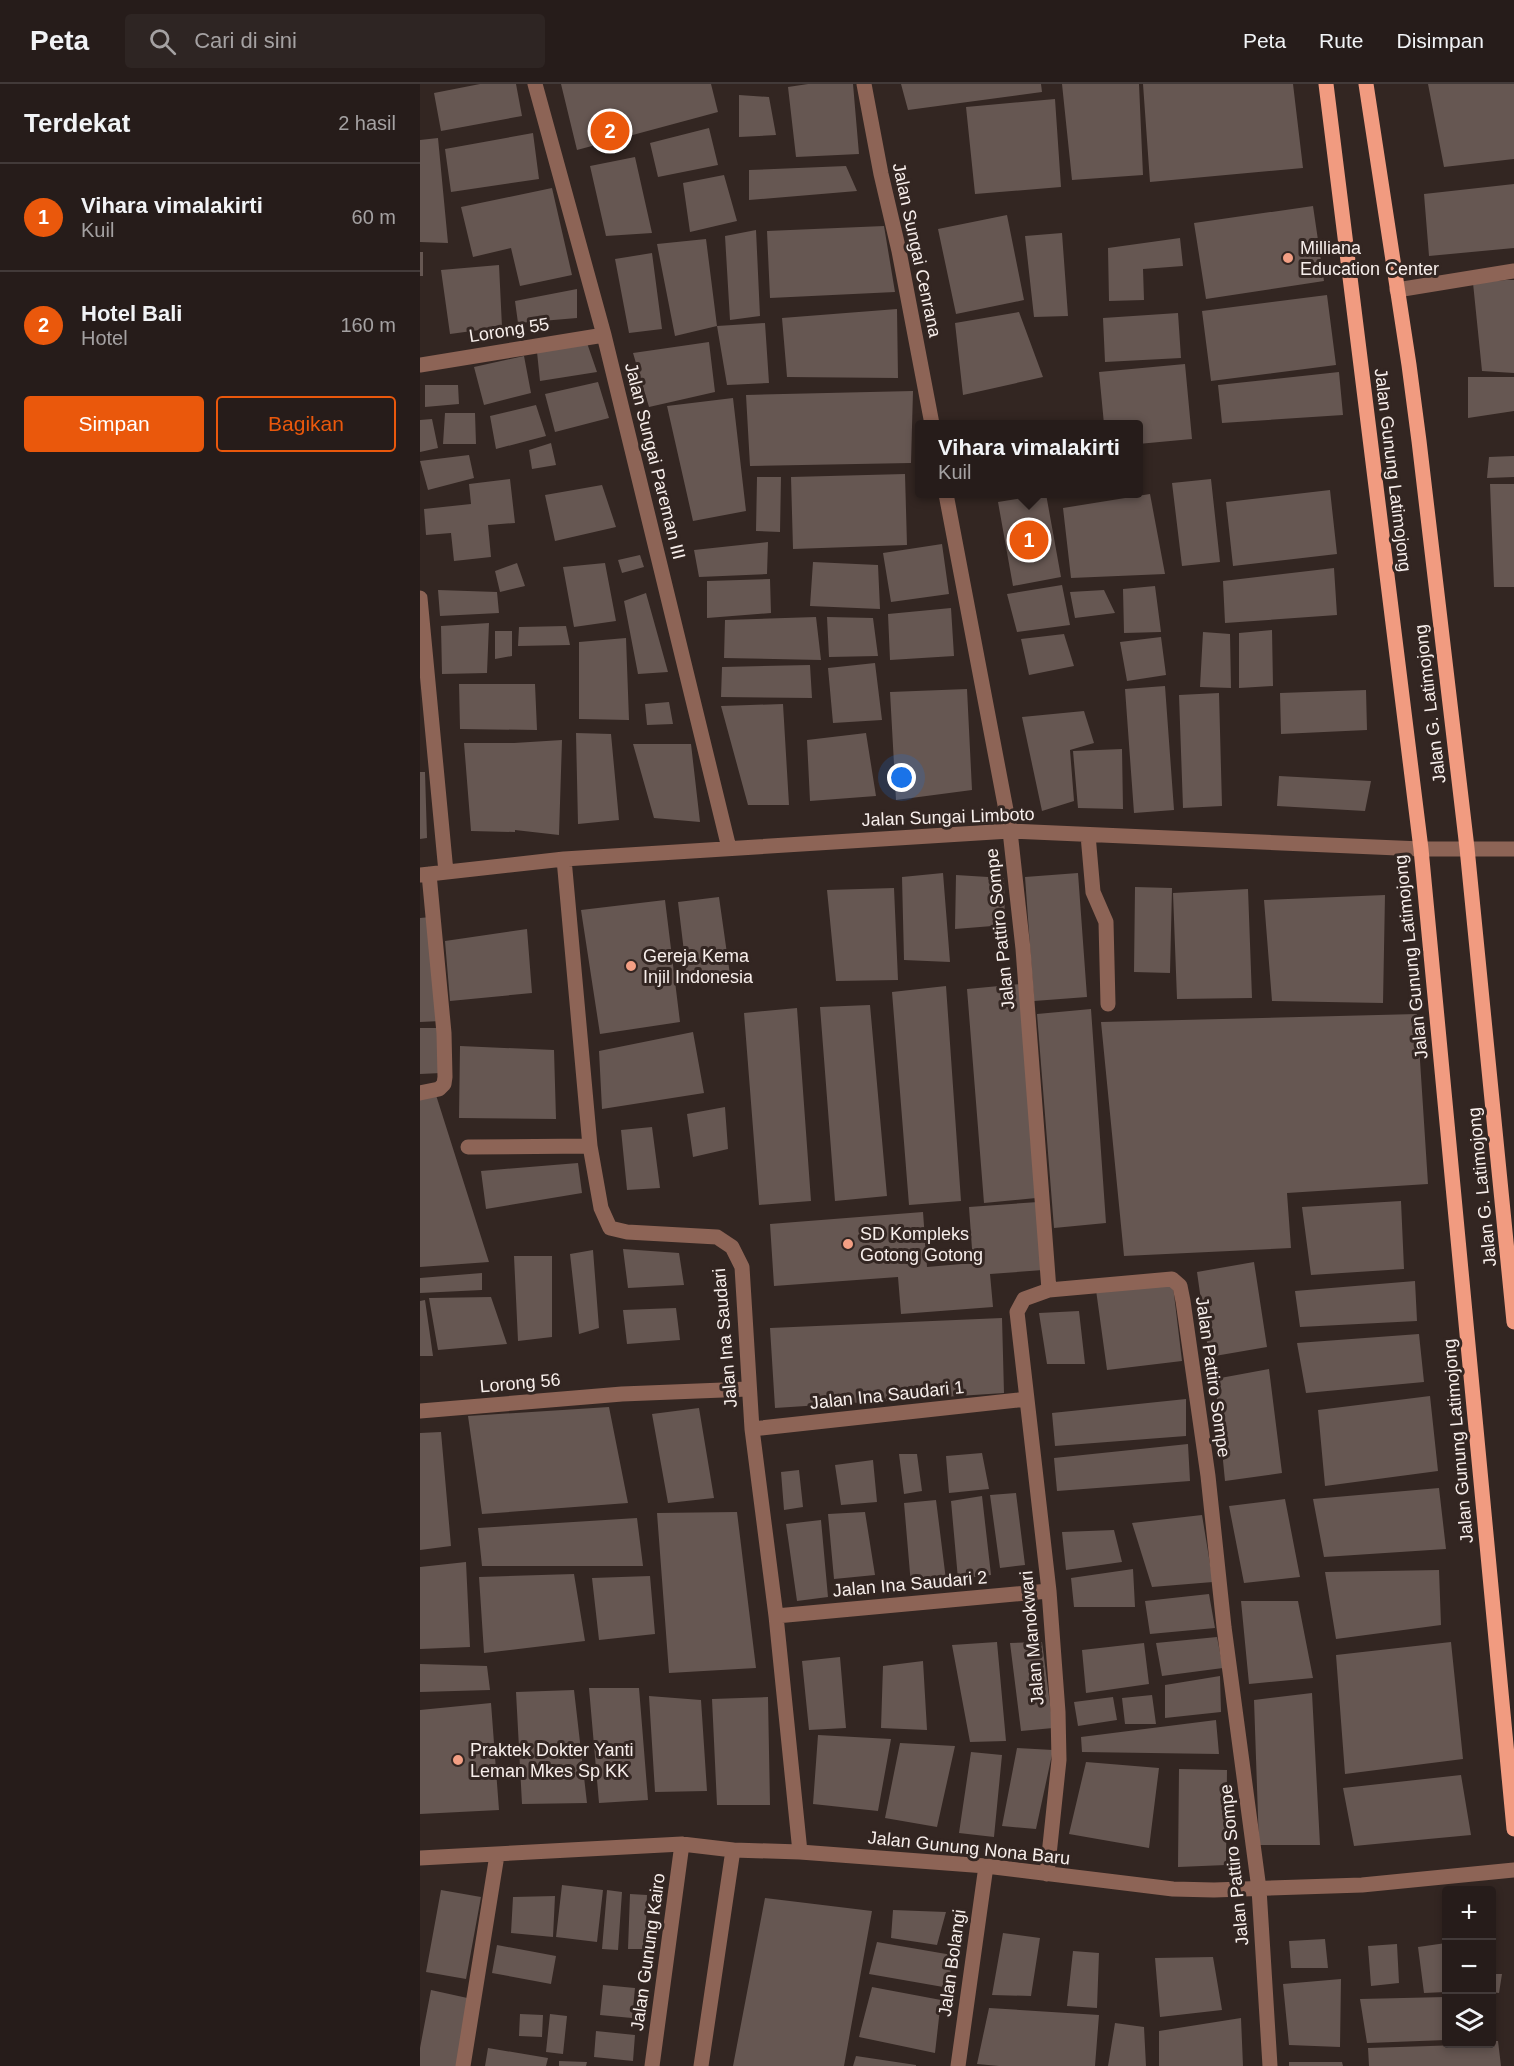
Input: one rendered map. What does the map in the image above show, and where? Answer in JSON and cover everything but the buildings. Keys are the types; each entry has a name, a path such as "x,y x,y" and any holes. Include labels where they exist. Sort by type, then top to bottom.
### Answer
{"main road":[{"name":"Jalan Gunung Latimojong","path":"1326,84 1421,849 1514,1829"},
{"name":"Jalan G. Latimojong","path":"1366,84 1416,419 1467,848 1514,1322"}],"street":[{"name":"Jalan Sungai Pareman III","path":"535,84 604,334 729,849"},
{"name":"Jalan Sungai Cenrana","path":"864,84 931,420"},
{"path":"1397,290 1514,271"},
{"name":"Lorong 55","path":"420,364 604,334"},
{"path":"947,498 1010,831"},
{"path":"420,598 446,872"},
{"name":"Jalan Sungai Limboto","path":"424,875 564,859 1010,831 1421,849 1514,849"},
{"name":"Jalan Pattiro Sompe","path":"1010,831 1023,950 1049,1290 1156,1279 1172,1279 1180,1286 1208,1476 1224,1628 1259,1889 1270,2066"},
{"path":"1088,835 1093,892 1106,922 1108,1004"},
{"name":"Jalan Ina Saudari","path":"564,859 590,1146 601,1208 610,1228 627,1232 717,1237 732,1247 742,1267 748,1389 776,1616 800,1852"},
{"path":"420,1092 439,1089 444,1084 445,1077 444,1033 424,875"},
{"path":"468,1147 590,1146"},
{"name":"Jalan Manokwari","path":"1047,1874 1059,1760 1058,1712 1049,1591 1017,1312 1024,1299 1049,1290"},
{"name":"Lorong 56","path":"420,1411 622,1394 748,1389"},
{"name":"Jalan Ina Saudari 1","path":"752,1429 1027,1399"},
{"name":"Jalan Ina Saudari 2","path":"776,1616 1049,1591"},
{"name":"Jalan Gunung Nona Baru","path":"420,1858 682,1844 733,1850 800,1852 986,1866 1173,1889 1259,1889 1362,1885 1514,1870"},
{"name":"Jalan Gunung Kairo","path":"652,2066 682,1844"},
{"path":"701,2066 733,1850"},
{"path":"463,2066 497,1855"},
{"name":"Jalan Bolangi","path":"960,2066 986,1866"}],"place":[{"name":"Hotel Bali","path":"610,131"},
{"name":"Milliana Education Center","path":"1288,258"},
{"name":"Vihara vimalakirti","path":"1029,540"},
{"name":"Gereja Kema Injil Indonesia","path":"631,966"},
{"name":"SD Kompleks Gotong Gotong","path":"848,1244"},
{"name":"Praktek Dokter Yanti Leman Mkes Sp KK","path":"458,1760"}]}
